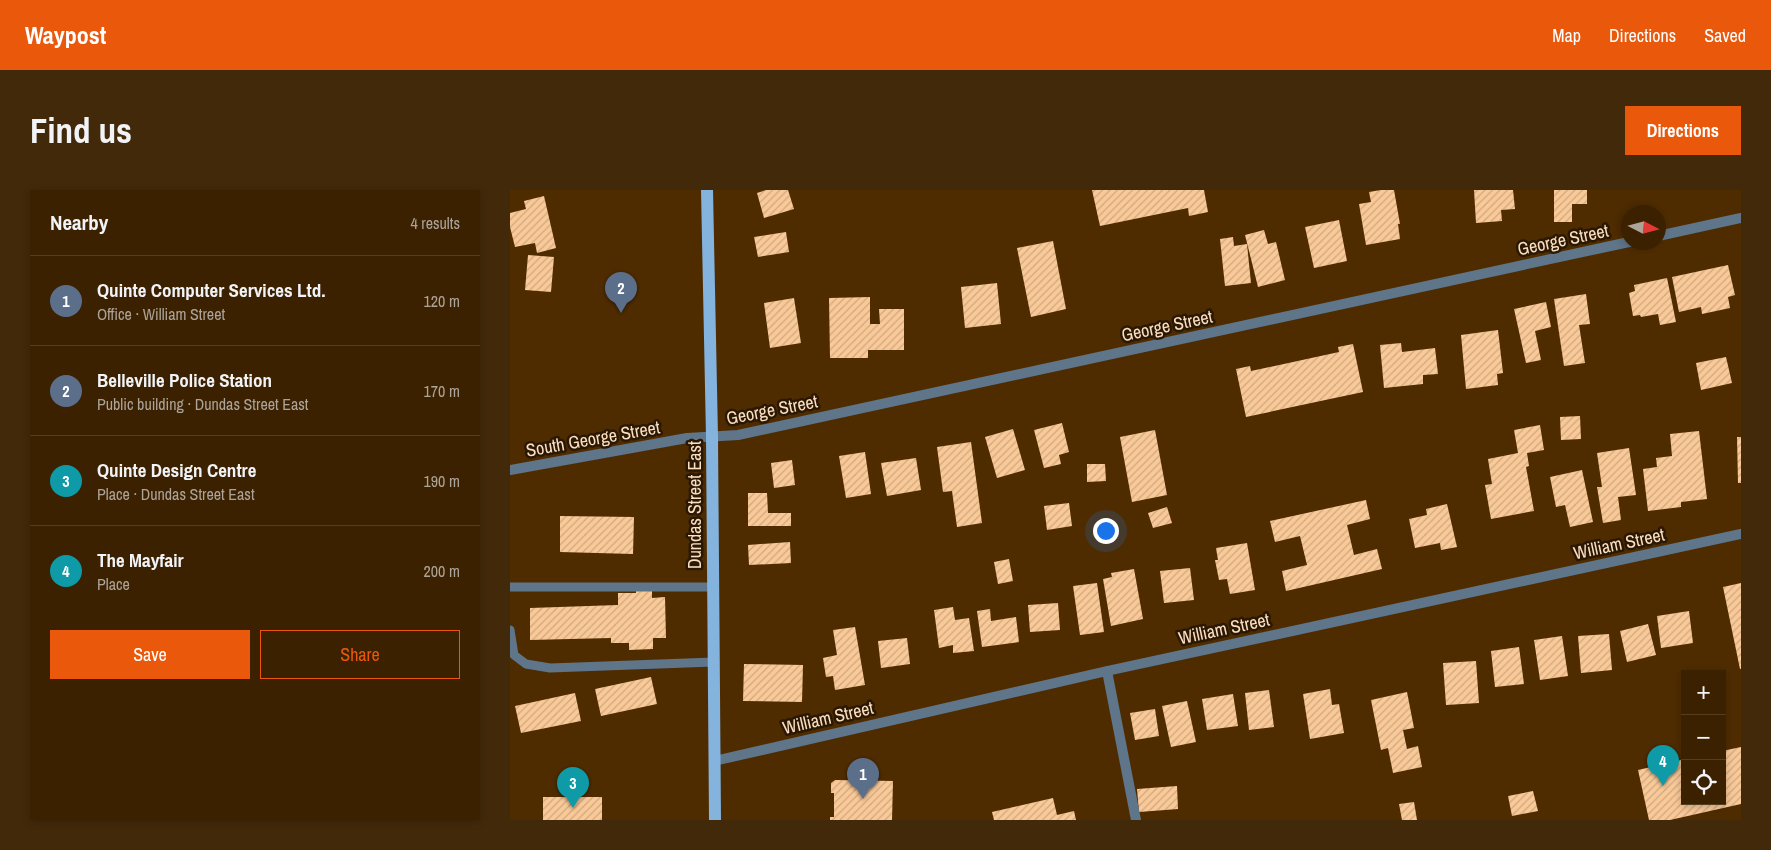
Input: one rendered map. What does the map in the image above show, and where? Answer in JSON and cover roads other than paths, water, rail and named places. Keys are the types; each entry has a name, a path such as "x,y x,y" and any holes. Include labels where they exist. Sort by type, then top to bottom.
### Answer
{"main road":[{"name":"Dundas Street East","path":"707,190 712,437 714,820"}],"street":[{"path":"1666,234 1741,218"},
{"name":"George Street","path":"712,437 738,435 1621,244"},
{"name":"South George Street","path":"510,470 687,438 712,437"},
{"name":"William Street","path":"714,761 1107,671 1741,534"},
{"path":"1107,671 1136,820"}],"lane":[{"path":"510,586 713,587"},
{"path":"510,630 514,655 526,664 550,668 714,662"}],"place":[{"name":"Belleville Police Station","path":"621,313"},
{"name":"The Mayfair","path":"1663,786"},
{"name":"Quinte Computer Services Ltd.","path":"863,799"},
{"name":"Quinte Design Centre","path":"573,808"}]}
